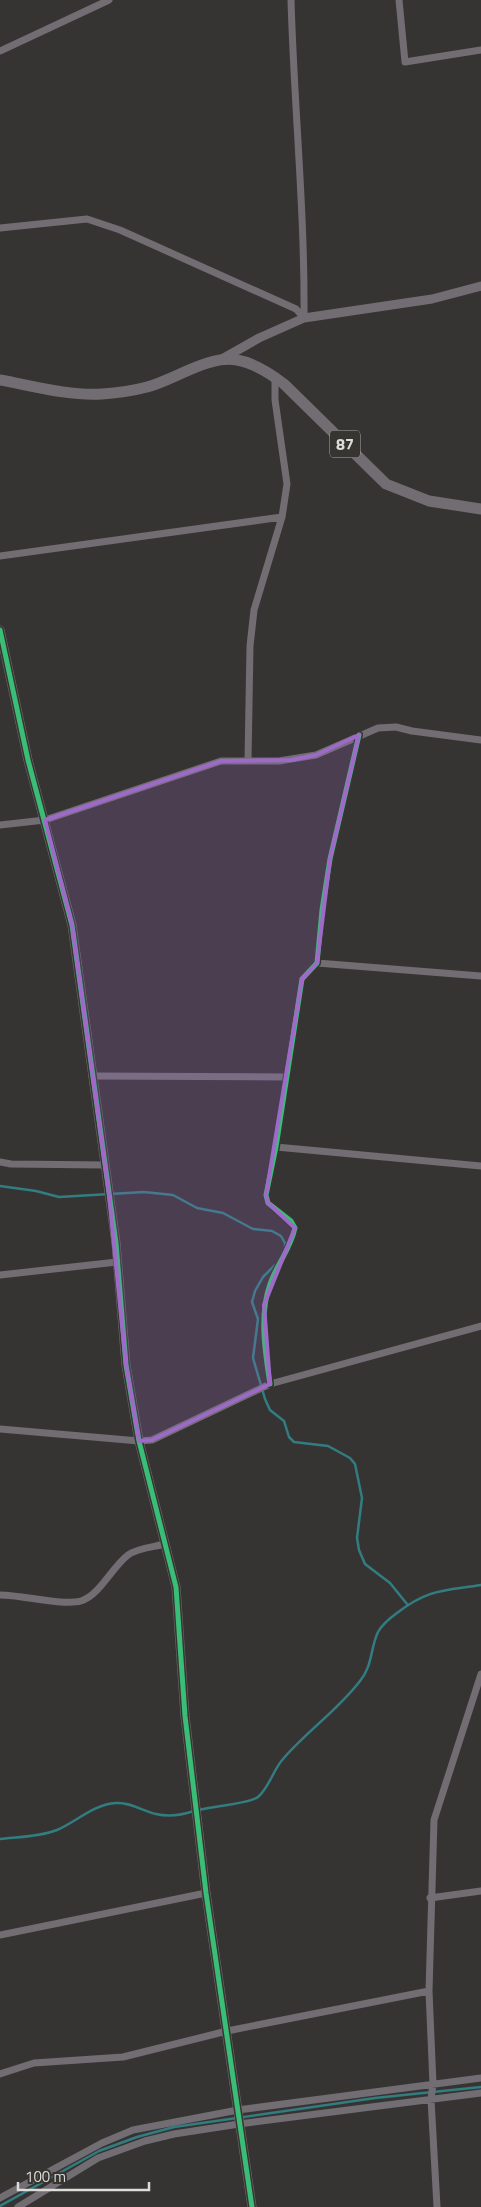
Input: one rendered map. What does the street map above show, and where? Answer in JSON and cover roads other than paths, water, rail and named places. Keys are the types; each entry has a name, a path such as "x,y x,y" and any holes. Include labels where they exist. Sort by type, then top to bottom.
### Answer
{"main road":[{"name":"87","path":"0,380 80,394 100,394 148,387 220,360 236,360 248,363 274,376 386,484 429,501 481,509"}],"street":[{"path":"0,51 109,0"},
{"path":"291,0 293,76 305,254 304,318"},
{"path":"399,0 405,62 481,50"},
{"path":"0,228 88,219 120,230 296,309 304,318"},
{"path":"220,360 259,338 304,318 432,299 481,286"},
{"path":"248,760 250,646 254,610 282,517 286,484 275,400 274,376"},
{"path":"0,556 282,517"},
{"path":"0,630 28,760 72,925 117,1262 126,1365 139,1441 176,1587 185,1716 206,1892 252,2207"},
{"path":"0,825 45,820 220,761 279,761 308,757 378,728 396,727 412,731 481,740"},
{"path":"270,1384 264,1305 270,1282 292,1243 295,1228 291,1221 268,1203 266,1195 276,1147 302,979 317,963 322,910 330,859 359,735"},
{"path":"317,963 481,976"},
{"path":"92,1076 286,1077"},
{"path":"276,1147 481,1166"},
{"path":"0,1162 11,1164 104,1165"},
{"path":"0,1274 117,1262"},
{"path":"0,1429 139,1441 152,1440 270,1384 481,1326"},
{"path":"0,1595 67,1602 82,1601 100,1587 116,1565 130,1553 165,1544"},
{"path":"437,2207 431,2099 433,2084 429,1991 430,1898 434,1820 481,1674"},
{"path":"430,1898 481,1890"},
{"path":"0,1935 206,1892"},
{"path":"0,2074 34,2063 123,2057 227,2031 429,1991"},
{"path":"0,2198 102,2143 133,2130 238,2110 481,2078"},
{"path":"18,2207 98,2158 145,2141 174,2134 239,2124 481,2093"}],"waterway":[{"path":"0,1186 36,1191 59,1197 144,1192 173,1195 197,1208 223,1213 253,1229 272,1231 281,1236 285,1243 285,1248"},
{"path":"275,1265 263,1277 255,1291 252,1302 258,1319 253,1358 265,1399 270,1410 284,1421 289,1437 294,1442 328,1446 350,1458 355,1464 362,1498 357,1538 359,1550 365,1564 390,1583 407,1604"},
{"path":"199,1810 247,1801 258,1797 283,1759 360,1681 367,1669 375,1638 384,1624 392,1617 408,1605 427,1595 481,1585"},
{"path":"0,1839 43,1834 57,1830 108,1804 121,1803 132,1805 161,1815 194,1811"},
{"path":"0,2206 99,2151 137,2137 174,2127 375,2098 481,2087"}]}
